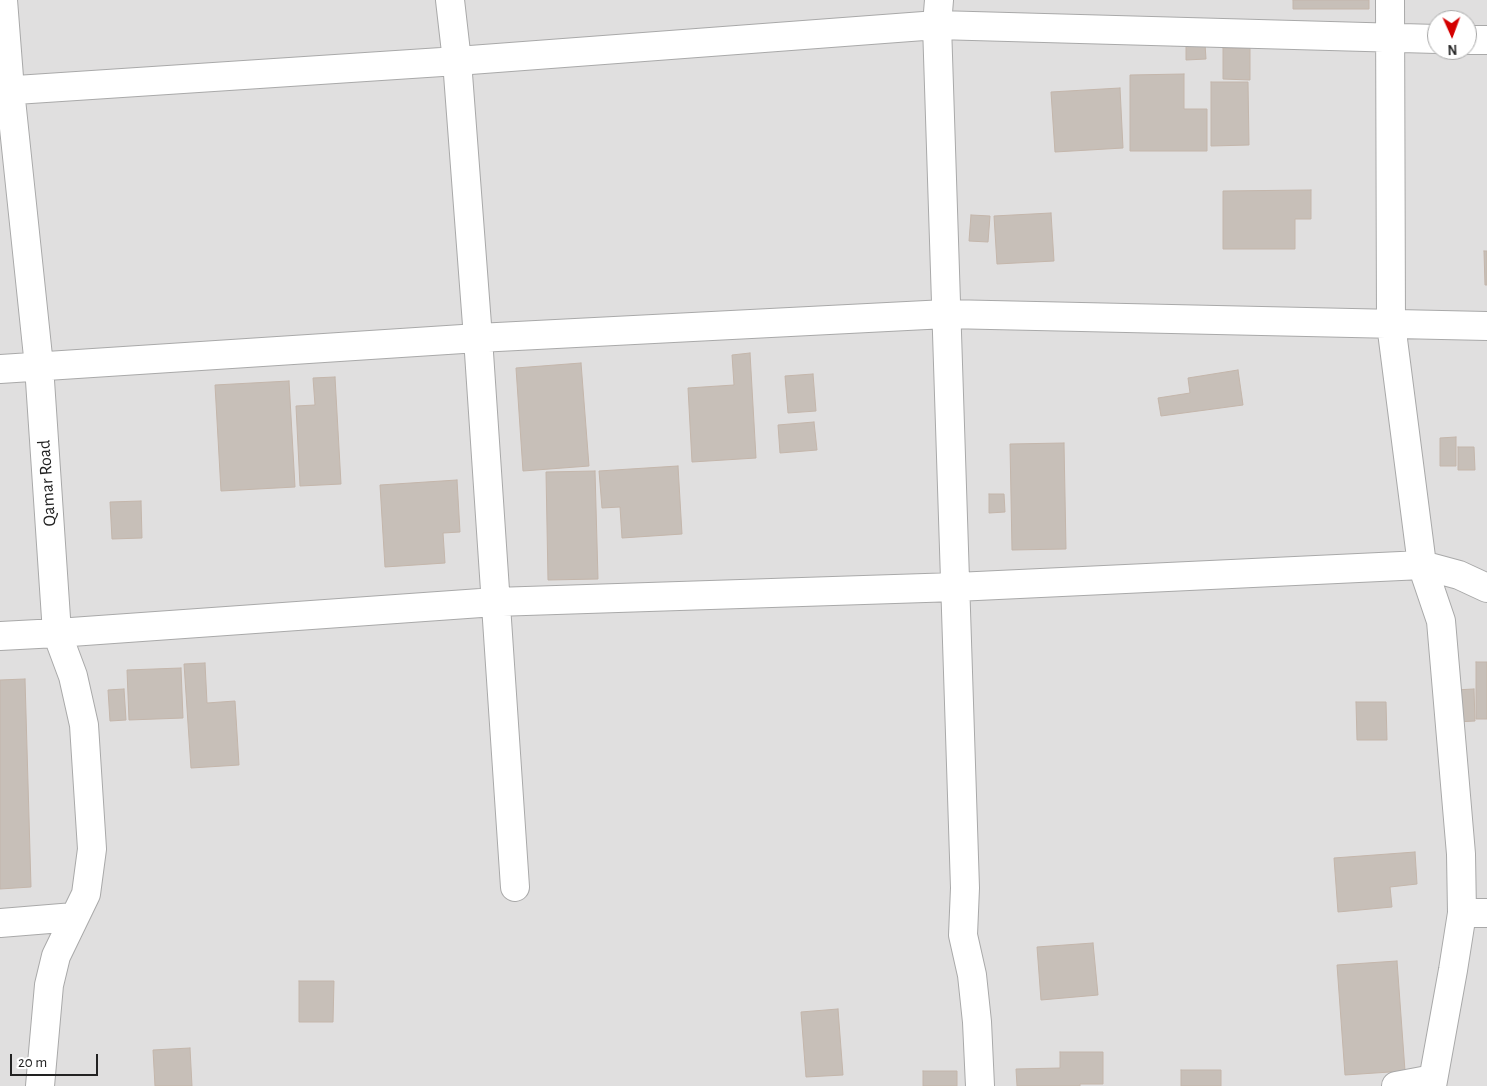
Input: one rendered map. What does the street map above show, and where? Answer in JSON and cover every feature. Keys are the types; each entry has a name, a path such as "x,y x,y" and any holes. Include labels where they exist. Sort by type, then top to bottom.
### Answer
{"street":[{"name":"Qamar Road","path":"3,0 5,91 39,366 57,633 73,676 84,724 92,849 86,894 56,956 49,984 40,1086"},
{"path":"450,0 457,61 478,338 494,602 515,886"},
{"path":"1390,0 1390,324 1422,565 1441,621 1461,854 1474,913 1452,979 1432,1082 1396,1086"},
{"path":"5,91 457,61 938,13 1427,38"},
{"path":"938,13 965,888 963,935 972,975 977,1022 980,1086"},
{"path":"0,369 478,338 946,314 1487,326"},
{"path":"0,636 494,602 956,587 1422,565 1459,575 1487,588"},
{"path":"0,923 74,917"}],"shaded area":[{"path":"0,0 1487,0 1487,1086 0,1086"}],"building":[{"path":"1293,0 1369,0 1369,9 1293,9"},
{"path":"1205,44 1206,59 1186,60 1186,45"},
{"path":"1223,48 1250,48 1250,80 1223,79"},
{"path":"1184,74 1184,109 1207,109 1207,151 1130,151 1130,75"},
{"path":"1211,82 1248,82 1249,145 1211,146"},
{"path":"1120,88 1123,148 1055,152 1051,92"},
{"path":"1311,190 1311,219 1295,219 1295,249 1223,249 1223,191"},
{"path":"1051,213 1054,261 997,264 994,216"},
{"path":"971,215 990,216 988,242 969,241"},
{"path":"1484,251 1487,251 1487,285 1485,285"},
{"path":"750,353 756,458 692,462 688,388 734,385 732,355"},
{"path":"581,363 589,466 523,471 516,368"},
{"path":"1238,370 1243,405 1161,416 1158,398 1190,393 1188,378"},
{"path":"813,374 816,411 788,413 785,376"},
{"path":"335,377 341,484 300,486 296,406 315,405 313,378"},
{"path":"289,381 295,487 221,491 215,385"},
{"path":"814,422 817,450 780,453 778,425"},
{"path":"1456,437 1456,466 1440,466 1440,438"},
{"path":"1064,443 1066,549 1012,550 1010,444"},
{"path":"1458,447 1474,447 1475,470 1458,470"},
{"path":"678,466 682,534 622,538 620,507 602,508 599,471"},
{"path":"595,471 598,579 548,580 546,472"},
{"path":"457,480 460,532 443,533 445,563 385,567 380,485"},
{"path":"989,494 1004,494 1005,512 989,513"},
{"path":"141,501 142,538 112,539 110,502"},
{"path":"1476,662 1487,662 1487,719 1476,719"},
{"path":"205,663 207,703 235,701 239,765 191,768 184,664"},
{"path":"181,668 183,718 129,720 127,670"},
{"path":"25,679 31,887 0,889 0,680"},
{"path":"124,689 126,720 110,721 108,690"},
{"path":"1474,689 1475,721 1456,722 1455,690"},
{"path":"1356,702 1386,702 1387,740 1357,740"},
{"path":"1415,852 1417,884 1390,887 1392,907 1338,912 1334,858"},
{"path":"1093,943 1098,995 1041,1000 1037,947"},
{"path":"1397,961 1405,1071 1345,1075 1337,965"},
{"path":"299,981 334,981 333,1022 299,1022"},
{"path":"838,1009 843,1075 806,1077 801,1012"},
{"path":"190,1048 192,1086 155,1086 153,1050"},
{"path":"1060,1052 1103,1052 1103,1084 1017,1086 1016,1069 1060,1068"},
{"path":"1181,1070 1221,1070 1221,1086 1181,1086"},
{"path":"923,1071 957,1071 957,1086 923,1086"}]}
